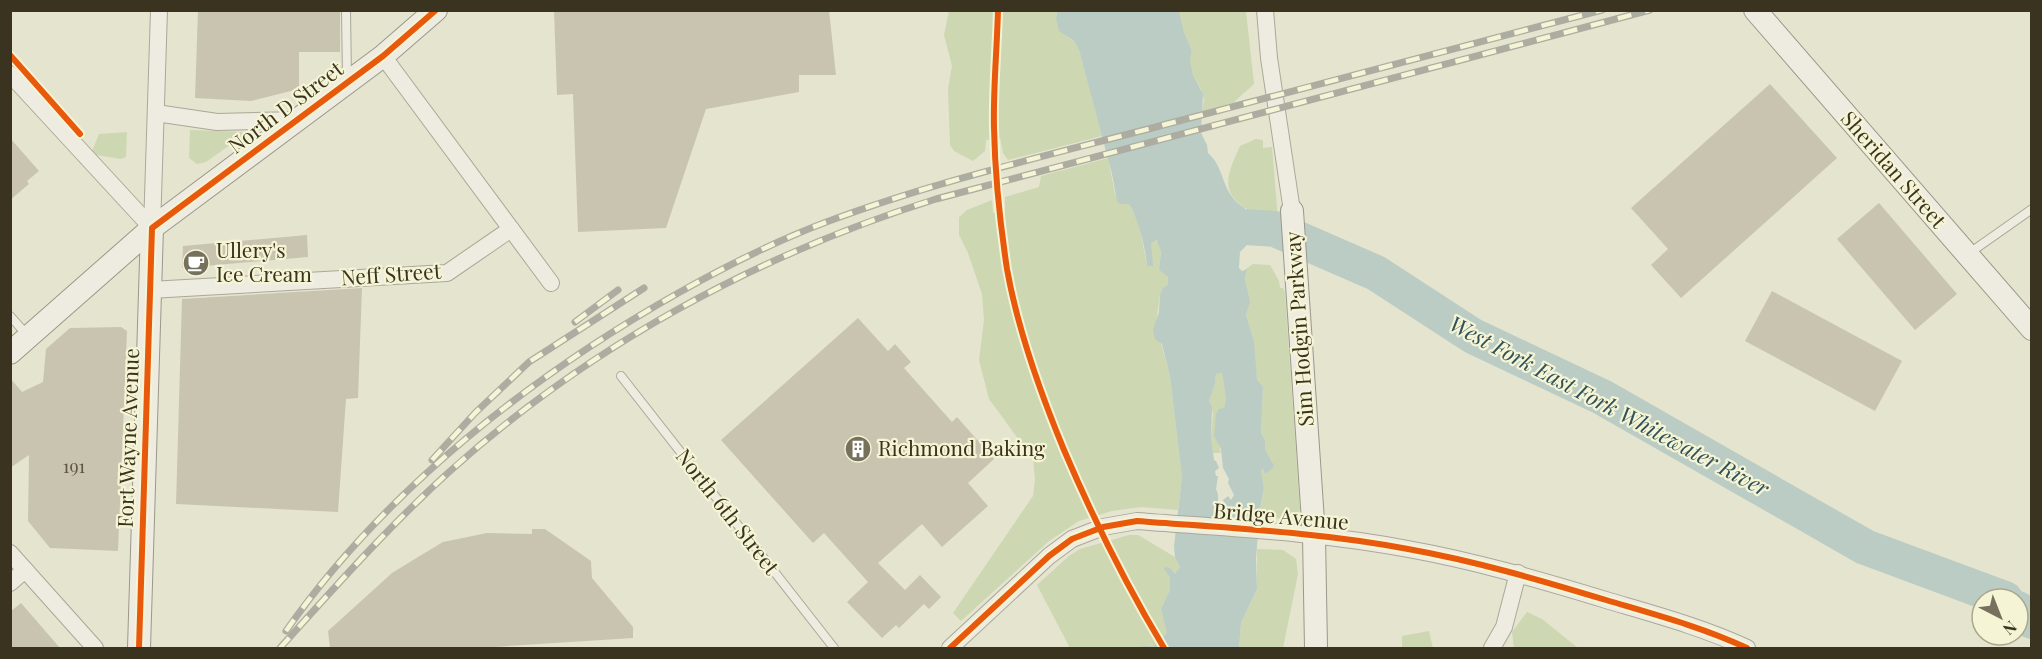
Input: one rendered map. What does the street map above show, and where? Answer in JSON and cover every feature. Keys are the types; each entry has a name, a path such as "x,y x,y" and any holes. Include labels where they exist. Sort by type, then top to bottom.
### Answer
{"street":[{"name":"Fort Wayne Avenue","path":"139,648 159,10"},
{"name":"North D Street","path":"10,352 152,228 383,56 435,10"},
{"name":"Sim Hodgin Parkway","path":"1265,10 1269,58 1292,211 1314,536 1316,648"},
{"name":"Sheridan Street","path":"1755,10 2031,329"},
{"path":"383,56 551,283"},
{"path":"10,74 152,228"},
{"path":"156,113 217,122 298,120"},
{"name":"Neff Street","path":"150,290 447,273 511,230"},
{"name":"Bridge Avenue","path":"950,648 1072,539 1103,527 1137,520 1314,536 1407,548 1518,573 1661,616 1747,648"},
{"path":"10,553 95,648"},
{"path":"10,583 26,570"},
{"path":"1492,648 1504,627 1518,573"}],"lane":[{"path":"346,10 347,83"},
{"path":"1967,255 2031,209"},
{"path":"10,316 29,337"},
{"name":"North 6th Street","path":"621,376 834,648"}],"green space":[{"path":"949,11 1057,11 1056,16 1060,29 1074,41 1079,50 1102,136 1008,160 1003,153 1000,138 986,140 985,151 973,161 954,151 950,145 948,89 952,66 944,35"},
{"path":"1179,11 1246,11 1254,84 1233,103 1202,111 1204,100 1193,75 1190,60 1192,51"},
{"path":"190,130 248,132 206,162 197,164 189,158"},
{"path":"127,132 126,157 121,159 91,154 99,134"},
{"path":"1256,139 1263,140 1263,148 1272,147 1278,219 1264,217 1251,211 1241,205 1230,191 1229,175 1240,146"},
{"path":"1108,158 1115,194 1120,204 1129,204 1139,225 1147,266 1151,260 1151,243 1158,240 1161,252 1159,270 1168,277 1168,285 1160,295 1156,324 1170,377 1182,477 1178,510 1141,507 1112,511 1079,521 1049,541 961,621 953,613 1033,496 1035,479 1033,459 989,399 979,360 984,320 982,294 968,253 959,235 959,217 967,210 992,200 993,213 1005,212 1005,197 1039,187 1041,176"},
{"path":"1253,264 1270,265 1279,281 1280,288 1283,288 1285,293 1300,510 1293,517 1288,518 1259,516 1264,488 1261,470 1263,469 1265,474 1273,463 1265,449 1265,440 1261,435 1263,387 1257,380 1251,332 1246,313 1249,302 1245,280 1247,271 1243,271"},
{"path":"1222,373 1226,400 1217,418 1215,429 1221,453 1213,453 1211,437 1213,413 1209,401 1216,374"},
{"path":"1129,535 1138,535 1175,557 1180,567 1178,572 1170,577 1170,590 1161,609 1168,633 1153,647 1070,648 1037,585 1080,549"},
{"path":"1257,549 1283,550 1296,559 1298,574 1283,648 1239,648 1241,623 1257,589"},
{"path":"1527,612 1542,619 1578,648 1514,648 1512,632"},
{"path":"1429,631 1433,648 1402,648 1402,636"}],"shaded area":[{"path":"1057,11 1179,11 1192,51 1190,60 1193,75 1203,94 1201,133 1208,153 1218,166 1231,196 1245,208 1246,246 1240,252 1239,268 1242,271 1247,270 1245,280 1250,302 1246,314 1254,342 1257,380 1263,387 1261,434 1265,440 1265,449 1274,465 1265,474 1263,469 1261,470 1264,488 1256,558 1257,589 1241,623 1239,648 1139,648 1153,647 1167,633 1161,609 1170,590 1170,577 1164,569 1170,568 1175,574 1180,567 1175,557 1174,546 1182,477 1170,377 1162,344 1155,339 1153,330 1159,312 1160,295 1163,288 1168,285 1168,277 1159,270 1161,252 1157,240 1151,243 1153,266 1147,266 1141,234 1133,211 1129,204 1120,204 1117,201 1079,50 1074,41 1059,31","holes":["1222,373 1226,400 1224,408 1219,409 1216,414 1214,436 1221,449 1223,468 1234,495 1231,500 1228,496 1223,500 1225,505 1221,520 1216,519 1218,476 1215,471 1219,468 1214,460 1211,437 1212,407 1209,401 1216,374"]}],"building":[{"path":"198,10 340,10 340,52 299,52 299,89 251,101 195,98"},
{"path":"554,10 829,10 836,75 799,75 799,92 706,109 666,228 578,232 573,94 557,95"},
{"path":"1770,84 1837,158 1681,298 1651,265 1668,249 1631,208"},
{"path":"10,138 39,171 27,181 29,184 10,200"},
{"path":"1879,203 1957,294 1915,330 1837,239"},
{"path":"307,235 308,257 182,268 183,246"},
{"path":"362,288 358,398 346,399 338,512 176,504 182,299"},
{"path":"1772,291 1902,361 1875,411 1745,341"},
{"name":"Richmond Baking","path":"858,318 888,351 895,344 911,362 904,368 952,422 957,417 994,459 968,483 988,506 942,547 922,524 878,563 905,590 920,575 941,597 929,609 924,604 899,628 896,625 882,638 847,602 868,582 824,533 813,543 721,440"},
{"path":"121,327 127,331 118,551 50,548 28,521 29,455 10,468 10,378 22,392 43,382 46,349 70,328"},
{"path":"532,529 545,529 591,561 592,578 633,627 633,638 479,648 330,648 328,631 392,573 443,542 487,533 532,534"},
{"path":"21,603 60,648 10,648 10,612"}],"waterway":[{"name":"West Fork East Fork Whitewater River","path":"1212,225 1275,229 1376,273 1473,336 1602,397 1865,547 1973,587"}],"railway":[{"path":"286,631 325,580 368,531 464,440 570,360 698,282 753,253 870,206 954,180 1602,10"},
{"path":"280,648 405,514 449,472 503,426 559,384 617,345 678,309 740,277 869,222 936,199 1650,10"},
{"path":"432,460 475,413 529,362 644,288"},
{"path":"575,322 618,290"}],"cycle path":[{"path":"139,648 152,228 383,56 436,10"},
{"path":"998,10 994,99 995,163 1004,252 1017,315 1038,384 1075,475 1123,576 1164,648"},
{"path":"10,55 80,134"},
{"path":"950,648 1049,556 1072,539 1103,527 1137,521 1307,535 1374,543 1433,554 1532,578 1659,616 1747,648"}],"place":[{"name":"Ullery's Ice Cream","path":"196,263"},
{"name":"Richmond Baking","path":"858,449"}]}
